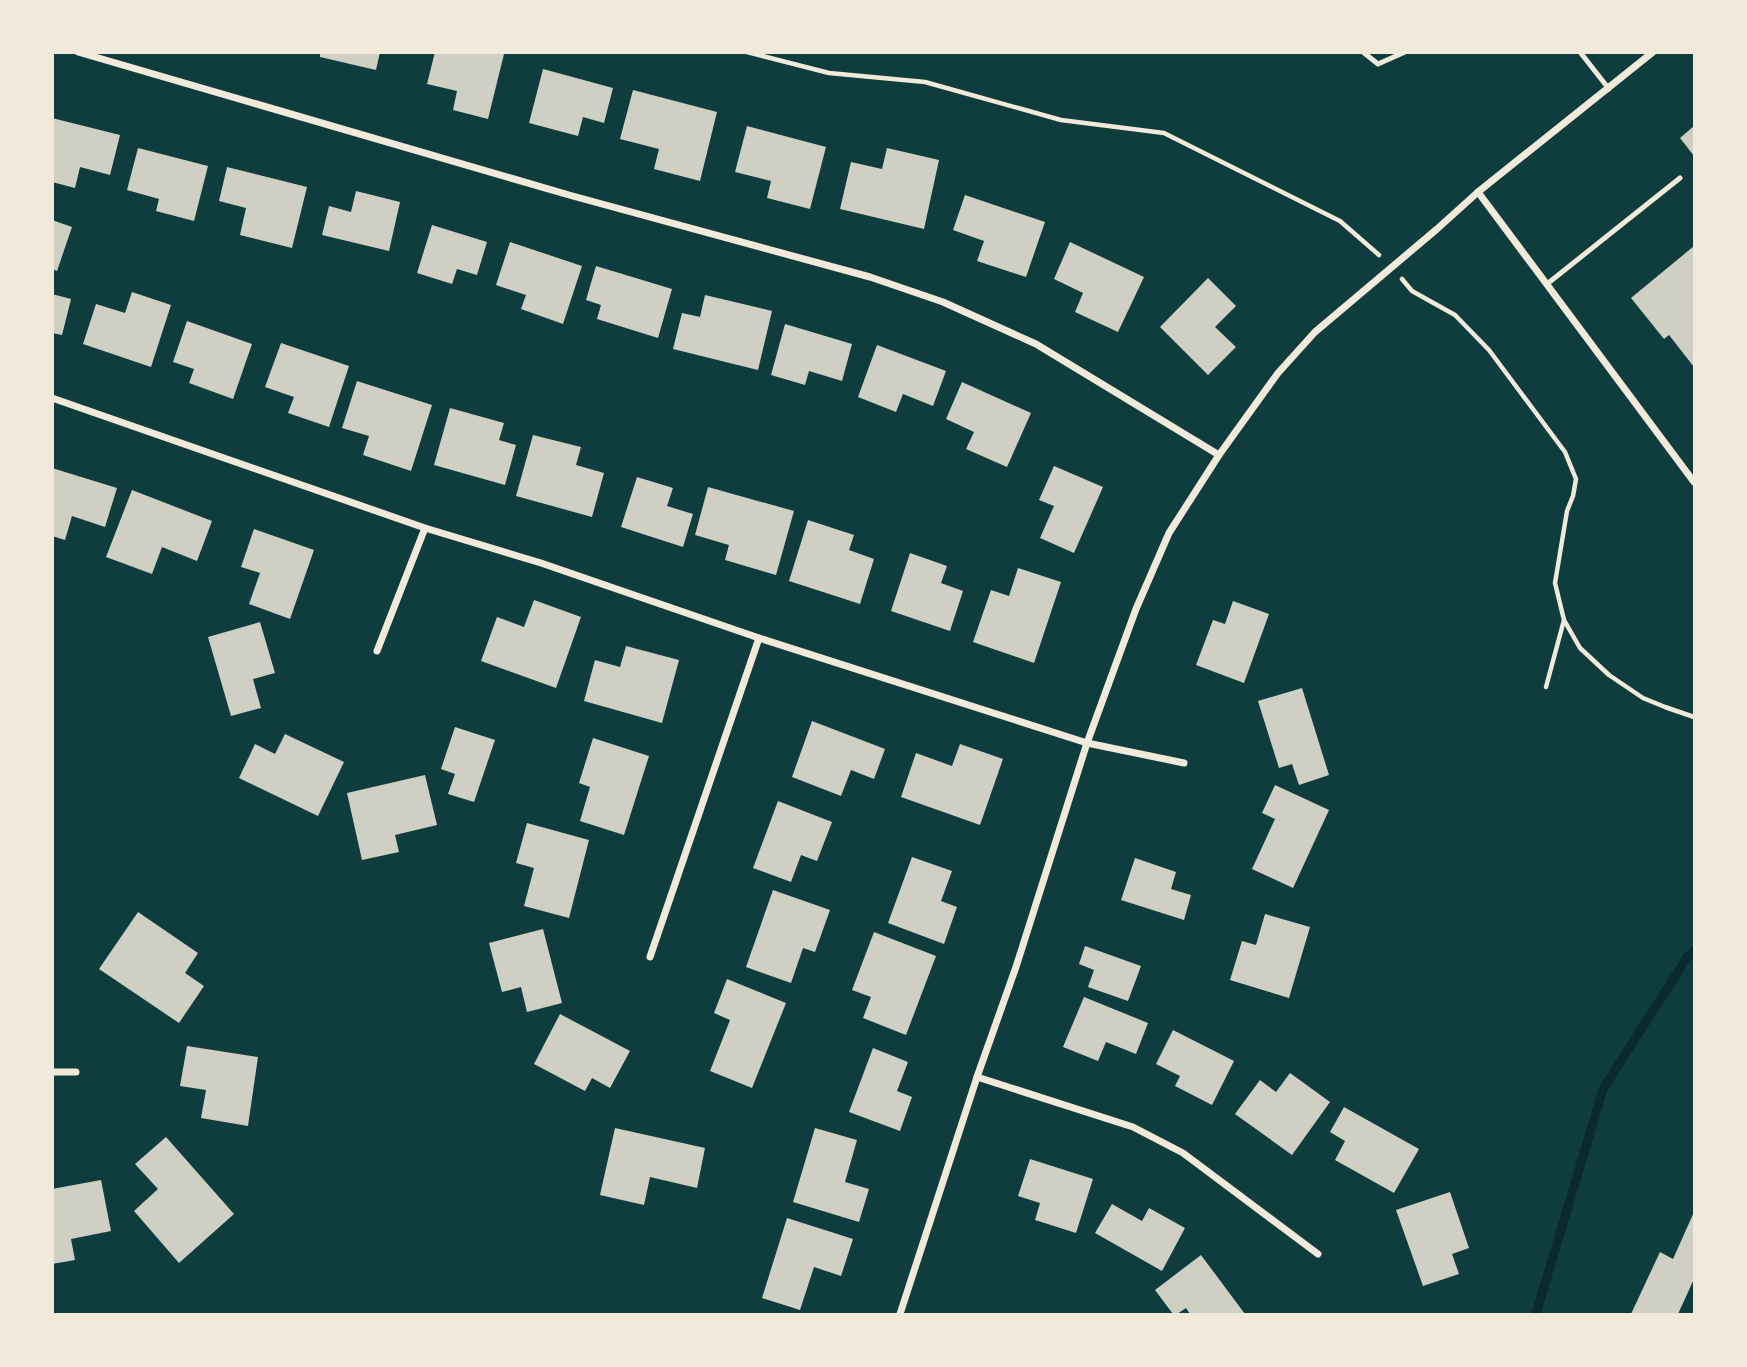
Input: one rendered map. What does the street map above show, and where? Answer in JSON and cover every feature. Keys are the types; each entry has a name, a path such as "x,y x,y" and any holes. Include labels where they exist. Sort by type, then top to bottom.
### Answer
{"street":[{"path":"78,52 569,195 870,277 943,302 1036,344 1219,455"},
{"path":"900,1314 977,1077 1016,967 1087,743 1136,609 1169,533 1219,455 1278,373 1315,332 1478,192 1653,52"},
{"path":"1478,192 1694,481"},
{"path":"52,398 425,528 541,563 760,638 1087,743 1184,763"},
{"path":"377,651 425,528"},
{"path":"650,957 760,638"},
{"path":"52,1072 76,1072"},
{"path":"977,1077 1133,1127 1182,1153 1318,1254"}],"lane":[{"path":"1363,52 1378,64 1405,52"},
{"path":"1580,52 1609,89"},
{"path":"1547,284 1681,178"}],"path":[{"path":"747,52 830,73 925,82 1061,120 1164,133 1340,221 1392,267 1412,291 1455,315 1489,350 1565,452 1576,480 1567,511 1555,583 1564,620 1580,648 1609,675 1643,698 1695,717"},
{"path":"1546,687 1564,620"}],"building":[{"path":"320,52 380,52 376,70 320,57"},
{"path":"435,52 504,54 488,119 453,110 457,91 427,84"},
{"path":"543,69 613,88 604,123 583,117 578,136 529,123"},
{"path":"633,90 717,112 700,181 654,169 659,149 620,139"},
{"path":"52,118 120,135 110,175 80,167 75,188 52,182"},
{"path":"747,126 826,147 810,209 767,198 771,181 735,172"},
{"path":"1694,126 1694,156 1680,138"},
{"path":"138,148 208,166 194,221 156,211 159,199 127,190"},
{"path":"887,148 939,160 924,229 840,209 851,162 882,169"},
{"path":"227,167 307,187 292,248 240,235 246,208 219,201"},
{"path":"356,191 400,202 389,251 322,235 329,206 351,212"},
{"path":"965,195 1045,222 1026,277 977,261 984,241 953,230"},
{"path":"52,220 72,227 57,271 52,269"},
{"path":"432,225 487,242 477,275 457,269 452,284 417,273"},
{"path":"510,242 582,266 563,324 521,309 526,295 496,285"},
{"path":"1070,242 1144,277 1118,332 1075,312 1083,293 1054,279"},
{"path":"1694,246 1694,367 1669,335 1664,339 1631,298"},
{"path":"596,266 672,289 658,338 597,319 601,305 586,300"},
{"path":"1208,278 1236,306 1215,327 1236,347 1208,375 1160,327"},
{"path":"132,292 171,305 151,367 83,344 96,304 125,313"},
{"path":"52,294 71,299 62,335 52,333"},
{"path":"705,295 772,311 758,370 673,349 682,313 700,317"},
{"path":"187,321 252,344 233,399 189,383 194,369 173,362"},
{"path":"785,324 852,344 842,381 809,371 805,385 771,375"},
{"path":"281,343 349,366 329,427 288,413 294,397 265,387"},
{"path":"877,345 946,371 933,406 903,394 896,412 858,397"},
{"path":"357,381 432,405 411,471 363,455 369,436 342,428"},
{"path":"962,382 1031,413 1007,467 966,449 974,432 946,419"},
{"path":"450,408 504,423 499,440 516,445 505,485 434,465"},
{"path":"533,435 581,447 576,465 604,473 592,517 516,496"},
{"path":"1054,466 1103,487 1074,553 1040,538 1054,506 1039,500"},
{"path":"52,468 117,488 105,527 72,516 65,540 52,536"},
{"path":"637,477 673,488 667,506 693,514 683,547 621,527"},
{"path":"708,487 794,511 776,575 725,560 729,545 695,535"},
{"path":"132,490 212,521 197,561 162,547 152,574 106,557"},
{"path":"808,520 854,535 849,550 874,559 860,604 789,581"},
{"path":"254,529 314,550 290,619 249,604 260,573 241,567"},
{"path":"910,553 947,566 941,583 963,591 950,631 891,611"},
{"path":"1018,568 1061,582 1034,663 973,642 991,590 1009,596"},
{"path":"534,600 581,617 556,688 481,661 497,617 524,627"},
{"path":"1233,601 1269,614 1244,683 1196,665 1213,620 1225,624"},
{"path":"260,622 275,673 253,679 261,708 231,716 208,637"},
{"path":"626,646 679,660 662,723 584,701 595,660 620,667"},
{"path":"1302,688 1329,775 1299,785 1292,764 1279,768 1258,701"},
{"path":"812,721 885,749 874,779 851,770 841,796 792,777"},
{"path":"455,727 495,740 474,802 448,794 455,774 441,769"},
{"path":"285,734 344,762 318,816 239,778 255,744 275,754"},
{"path":"593,738 649,756 624,835 580,821 590,787 579,783"},
{"path":"960,744 1003,759 980,825 901,797 916,753 952,766"},
{"path":"425,775 437,825 395,835 399,852 362,860 347,793"},
{"path":"1275,785 1329,810 1293,888 1252,869 1275,819 1262,813"},
{"path":"778,801 832,822 817,861 801,855 791,882 753,868"},
{"path":"527,823 589,840 569,918 524,906 534,868 516,863"},
{"path":"912,857 952,871 941,901 957,907 944,944 888,923"},
{"path":"1135,858 1176,872 1171,889 1191,895 1184,920 1121,900"},
{"path":"773,890 830,910 815,952 803,948 791,983 746,967"},
{"path":"138,912 198,953 185,973 204,986 179,1023 99,969"},
{"path":"1265,914 1310,927 1289,998 1230,980 1242,941 1256,945"},
{"path":"543,929 562,1003 527,1012 521,987 502,992 489,943"},
{"path":"874,932 936,956 906,1035 863,1018 871,997 852,990"},
{"path":"1085,946 1141,966 1128,1001 1088,987 1094,970 1079,964"},
{"path":"727,979 786,1003 752,1088 710,1071 730,1020 714,1013"},
{"path":"1084,997 1148,1023 1136,1054 1106,1042 1098,1061 1063,1047"},
{"path":"560,1014 630,1051 610,1088 592,1078 585,1091 534,1064"},
{"path":"1173,1030 1234,1061 1212,1105 1175,1086 1180,1076 1156,1064"},
{"path":"187,1046 258,1057 248,1126 201,1118 206,1090 180,1086"},
{"path":"873,1048 908,1062 897,1091 912,1097 900,1131 849,1112"},
{"path":"1290,1073 1330,1102 1292,1155 1235,1114 1260,1080 1276,1092"},
{"path":"1344,1107 1419,1149 1394,1193 1335,1160 1345,1141 1330,1132"},
{"path":"615,1128 705,1148 697,1188 650,1177 644,1205 600,1195"},
{"path":"815,1128 857,1140 845,1182 869,1189 859,1222 793,1202"},
{"path":"166,1137 234,1214 179,1263 134,1211 158,1189 135,1164"},
{"path":"1030,1159 1093,1179 1076,1233 1035,1220 1040,1203 1018,1196"},
{"path":"101,1180 111,1231 71,1239 75,1260 52,1264 52,1189"},
{"path":"1450,1192 1469,1248 1452,1254 1459,1274 1423,1286 1396,1210"},
{"path":"1112,1204 1142,1221 1149,1208 1185,1228 1162,1271 1095,1233"},
{"path":"1694,1212 1694,1279 1678,1314 1631,1314 1660,1252 1673,1259"},
{"path":"787,1218 853,1239 841,1276 814,1267 800,1310 762,1298"},
{"path":"1201,1255 1245,1314 1190,1314 1186,1308 1173,1314 1155,1290"}],"waterway":[{"path":"1536,1314 1603,1089 1688,956 1694,951"}]}
